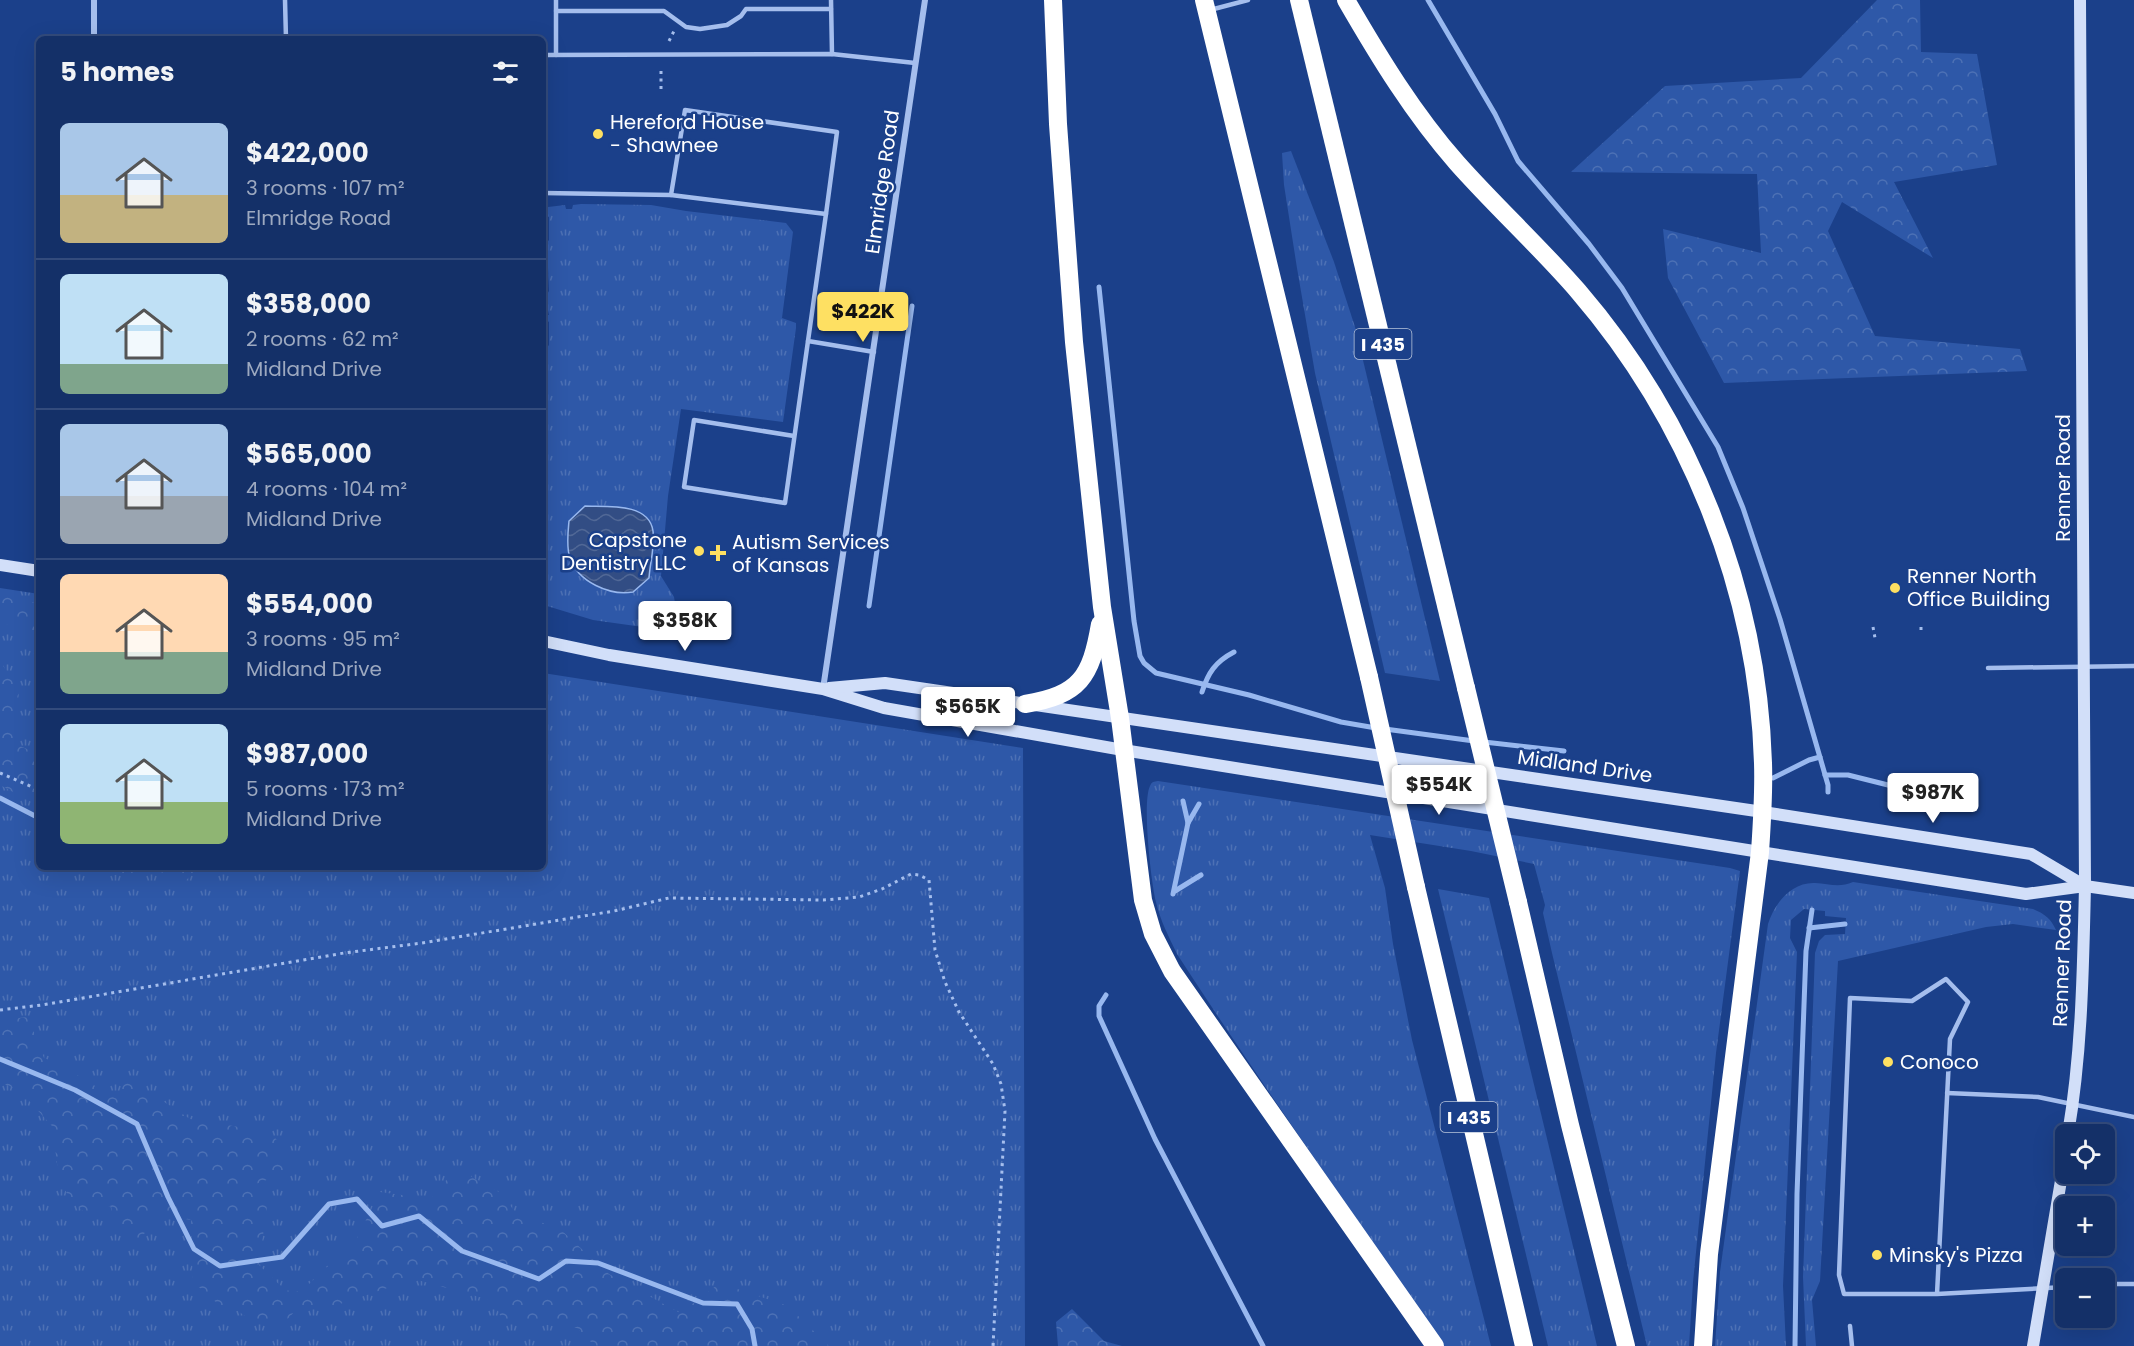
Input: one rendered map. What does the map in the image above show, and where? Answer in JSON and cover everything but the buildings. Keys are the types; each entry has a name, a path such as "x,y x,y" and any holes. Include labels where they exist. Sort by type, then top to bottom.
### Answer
{"highway":[{"path":"1053,0 1058,124 1072,318 1102,607 1120,718 1143,900 1153,934 1167,962 1435,1346"},
{"name":"I 435","path":"1299,0 1570,1125 1626,1346"},
{"path":"1346,0 1376,52 1425,123 1456,162 1578,291 1635,367 1678,439 1716,524 1743,614 1760,710 1764,764 1760,852 1710,1254 1703,1346"},
{"name":"I 435","path":"1206,5 1369,677 1524,1346"},
{"path":"1025,704 1065,693 1086,674 1095,652 1102,607"}],"main road":[{"name":"Renner Road","path":"2070,1124 2083,994 2085,886 2080,0"},
{"path":"0,565 36,571"},
{"name":"Midland Drive","path":"546,642 609,655 823,689 884,708 1124,750 1760,852 2026,894 2085,886 2134,893"},
{"name":"Midland Drive","path":"823,689 885,683 1762,812 2031,854 2085,886"},
{"path":"2033,1346 2060,1184"}],"street":[{"path":"94,0 94,36"},
{"name":"Elmridge Road","path":"823,689 925,0"}],"lane":[{"path":"285,0 286,36"},
{"path":"556,0 556,56"},
{"path":"831,0 832,54"},
{"path":"1206,5 1248,0"},
{"path":"556,11 664,11 686,27 700,29 727,25 741,16 746,9 831,9"},
{"path":"546,56 832,54 915,63"},
{"path":"671,195 685,110 837,132 785,503 684,487 694,420 794,436"},
{"path":"546,193 671,195 826,214"},
{"path":"808,341 874,352"},
{"path":"1988,668 2134,666"},
{"path":"1937,1294 1950,1039 1968,1002 1946,979 1912,1001 1850,998 1839,1275 1844,1294 1937,1294 2055,1288"},
{"path":"1947,1093 2038,1097 2134,1117"},
{"path":"2115,1284 2134,1284"},
{"path":"1850,1326 1852,1346"}],"path":[{"path":"669,40 674,31"},
{"path":"661,71 661,89"},
{"path":"1873,627 1875,638"},
{"path":"1921,627 1921,634"},
{"path":"0,773 36,789"},
{"path":"0,1010 603,913 669,898 823,900 859,897 882,889 911,874 919,874 929,879 935,950 945,982 959,1012 993,1064 1001,1084 1005,1124 993,1346"}],"green space":[{"path":"1877,0 1920,0 1921,52 1977,54 1997,165 1894,182 1933,258 1842,202 1828,231 1875,336 2020,349 2027,371 1724,383 1668,278 1663,229 1761,253 1757,174 1571,172 1665,86 1801,78"},
{"path":"1291,151 1334,262 1355,327 1440,681 1385,673 1315,373 1284,185 1282,153"},
{"path":"565,205 566,209 572,209 573,205 651,205 786,223 793,232 782,318 796,323 796,328 783,422 681,409 668,496 661,576 674,597 676,609 671,631 593,620 547,606 546,409 548,374 546,372 546,349 549,345 549,322 546,320 546,315 549,315 546,296 549,291 546,244 549,240 549,217 546,212 548,207"},
{"path":"0,588 36,594 36,870 546,870 546,673 1023,748 1025,1346 0,1346"},
{"path":"0,592 36,603 36,654 33,653 28,638 13,623 0,626"},
{"path":"0,661 19,690 15,744 36,753 36,804 0,785"},
{"path":"1158,781 1740,871 1716,1053 1693,1282 1689,1346 1647,1346 1552,953 1543,913 1545,905 1534,864 1471,851 1370,835 1385,888 1393,944 1412,1040 1491,1346 1443,1346 1242,1053 1177,954 1158,909 1150,861 1147,824 1148,795 1152,783"},
{"path":"101,870 156,870 106,876"},
{"path":"156,870 197,870 184,882"},
{"path":"1853,882 2033,909 2047,917 2056,930 2013,924 1986,927 1838,961 1820,1281 1812,1300 1816,1346 1806,1346 1803,1277 1815,953 1819,941 1825,935 1845,934 1846,918 1825,916 1825,911 1804,909 1791,920 1790,938 1797,952 1783,1286 1786,1346 1715,1346 1720,1272 1768,924 1779,902 1798,886 1815,883 1839,885"},
{"path":"1438,889 1489,898 1597,1346 1548,1346"},
{"path":"28,1017 44,1058 59,1064 115,1098 128,1078 190,1119 269,1132 287,1150 285,1173 251,1186 267,1206 259,1265 285,1290 296,1292 308,1285 356,1240 380,1192 431,1199 456,1168 499,1192 517,1214 560,1229 609,1274 680,1313 720,1283 788,1306 829,1346 595,1346 577,1328 502,1320 494,1301 414,1279 331,1307 322,1304 298,1308 280,1327 259,1319 249,1319 238,1311 218,1304 193,1282 191,1220 159,1214 150,1218 142,1240 134,1241 122,1236 119,1232 111,1206 84,1212 70,1199 59,1178 52,1126 20,1091 0,1082 0,1020"},
{"path":"1072,1309 1104,1341 1122,1346 1058,1346 1056,1322"}],"water":[{"path":"585,506 625,508 644,515 650,522 653,531 653,549 649,578 633,592 615,592 596,586 574,567 568,549 569,521"}],"waterway":[{"path":"1428,0 1495,114 1518,161 1589,244 1622,288 1718,447 1743,508 1780,619 1828,785 1828,792"},
{"path":"1099,287 1134,621 1140,656 1144,663 1156,673 1249,695 1341,722 1376,728"},
{"path":"869,606 912,306"},
{"path":"1202,692 1213,669 1234,652"},
{"path":"1385,729 1474,741"},
{"path":"1484,742 1564,751"},
{"path":"1773,778 1820,757"},
{"path":"1825,775 1848,775 1904,789"},
{"path":"0,798 36,816"},
{"path":"1173,894 1188,823 1183,801"},
{"path":"1188,823 1199,804"},
{"path":"1175,891 1201,875"},
{"path":"1795,1346 1797,1194 1806,951 1812,910"},
{"path":"1809,928 1845,924"},
{"path":"1106,995 1099,1006 1099,1016 1155,1139 1263,1346"},
{"path":"0,1059 75,1090 137,1124 168,1197 194,1249 220,1266 282,1257 329,1204 357,1199 382,1226 419,1216 462,1251 539,1279 566,1261 598,1263 703,1303 737,1304 752,1329 755,1346"}],"place":[{"name":"Hereford House - Shawnee","path":"598,134"},
{"name":"Capstone Dentistry LLC","path":"699,551"},
{"name":"Autism Services of Kansas","path":"718,553"},
{"name":"Renner North Office Building","path":"1895,588"},
{"name":"Conoco","path":"1888,1062"},
{"name":"Minsky's Pizza","path":"1877,1255"}]}
